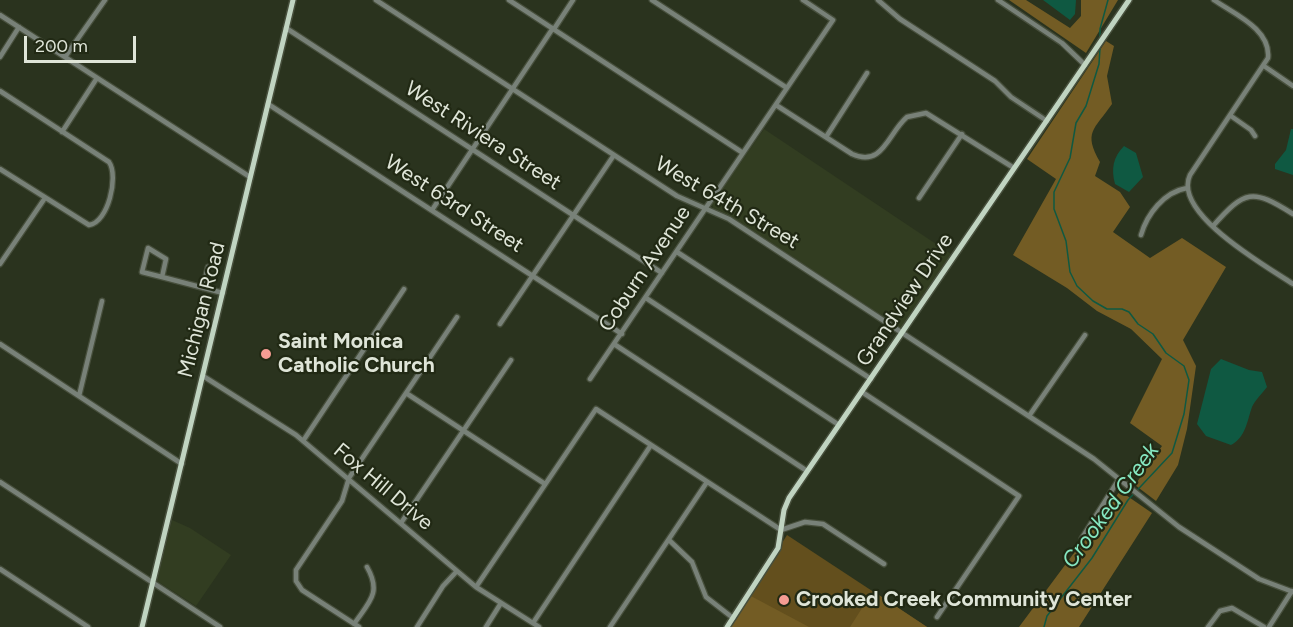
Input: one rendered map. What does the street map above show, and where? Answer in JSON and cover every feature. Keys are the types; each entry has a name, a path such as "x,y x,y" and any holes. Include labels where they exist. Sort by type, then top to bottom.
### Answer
{"main road":[{"name":"Michigan Road","path":"142,627 293,0"},
{"name":"Grandview Drive","path":"727,627 776,551 786,503 1129,0"}],"street":[{"path":"65,57 105,0"},
{"name":"West 64th Street","path":"376,0 685,201 729,219 903,332 1029,416 1119,479 1179,527 1255,577 1293,591"},
{"path":"509,0 743,153"},
{"path":"432,210 573,0"},
{"path":"652,0 788,88"},
{"name":"Coburn Avenue","path":"590,379 833,20 803,0"},
{"path":"878,0 892,14 995,81 1011,98 1047,121"},
{"path":"998,0 1067,47 1085,65"},
{"path":"1214,0 1262,34 1269,50 1264,66 1190,175 1186,188 1190,201 1228,240 1293,284"},
{"path":"0,15 250,177"},
{"path":"0,57 19,27"},
{"name":"West Riviera Street","path":"286,28 662,273"},
{"path":"1264,66 1293,86"},
{"path":"826,137 867,74"},
{"path":"62,132 97,78"},
{"path":"0,92 107,161 113,168 114,177 104,217 98,223 88,225 0,169"},
{"name":"West 63rd Street","path":"268,104 621,334"},
{"path":"776,105 855,156 870,157 884,149 904,119 921,113 934,116 1014,168"},
{"path":"1231,116 1251,130 1255,136"},
{"path":"919,198 962,134"},
{"path":"500,324 614,154"},
{"path":"1141,235 1146,221 1156,207 1174,192 1186,188"},
{"path":"1213,226 1234,202 1245,197 1268,198 1293,214"},
{"path":"0,264 45,198"},
{"path":"162,278 166,259 149,248 142,272 162,278 223,293"},
{"path":"677,252 871,379"},
{"path":"203,288 208,267"},
{"path":"303,441 404,289"},
{"path":"646,298 838,425"},
{"path":"79,396 102,302"},
{"path":"367,567 374,581 374,592 356,625 302,590 296,579 298,566 342,501 349,478 457,317"},
{"path":"1029,416 1085,335"},
{"path":"0,344 182,464"},
{"path":"614,344 807,471"},
{"path":"401,523 511,360"},
{"name":"Fox Hill Drive","path":"203,376 303,441 476,587 539,627"},
{"path":"862,392 1019,496 937,617"},
{"path":"406,393 545,484"},
{"path":"476,587 596,409 781,530 805,522 823,524 884,564"},
{"path":"533,623 651,445"},
{"path":"1082,538 1119,479"},
{"path":"0,482 220,627"},
{"path":"610,627 707,482"},
{"path":"669,540 692,562 706,597 733,618"},
{"path":"0,569 87,627"},
{"path":"417,627 443,586 457,571"},
{"path":"1269,627 1293,591"},
{"path":"486,627 501,603"},
{"path":"1208,627 1220,611 1232,608 1264,627"}],"shaded area":[{"path":"1009,0 1026,0 1070,28 1081,16 1081,0 1118,0 1086,53"},
{"path":"1043,0 1076,0 1075,14 1070,20"},
{"path":"1106,41 1114,46 1107,76 1112,104 1093,132 1092,144 1100,162 1095,176 1120,192 1130,207 1113,232 1150,258 1182,238 1226,267 1183,340 1196,366 1187,429 1178,465 1156,501 1135,485 1162,446 1130,423 1162,359 1131,329 1097,311 1067,288 1013,255 1056,179 1027,159"},
{"path":"764,129 951,254 901,328 729,215 713,208 712,204"},
{"path":"1291,129 1293,129 1293,175 1275,169 1275,164 1286,150"},
{"path":"1124,146 1136,153 1143,177 1129,192 1115,184 1113,173 1115,159"},
{"path":"1221,359 1249,370 1262,372 1267,387 1253,404 1240,438 1231,445 1206,436 1197,424 1211,369"},
{"path":"1120,491 1152,513 1079,627 1019,627"},
{"path":"172,520 190,528 231,555 196,606 157,581"},
{"path":"787,535 927,627 729,627"},
{"path":"873,591 927,627 850,627"},
{"path":"749,595 809,627 728,627"}],"waterway":[{"name":"Crooked Creek","path":"1100,40 1100,29 1108,0"},
{"name":"Crooked Creek","path":"1044,627 1047,616 1092,558 1128,500 1172,453 1184,414 1189,380 1184,366 1166,353 1153,334 1138,324 1129,312 1122,309 1107,309 1093,301 1077,286 1070,272 1066,241 1054,209 1054,192 1070,158 1076,123 1086,106 1099,64 1100,48"}],"place":[{"name":"Saint Monica Catholic Church","path":"266,354"},
{"name":"Crooked Creek Community Center","path":"784,600"}]}
